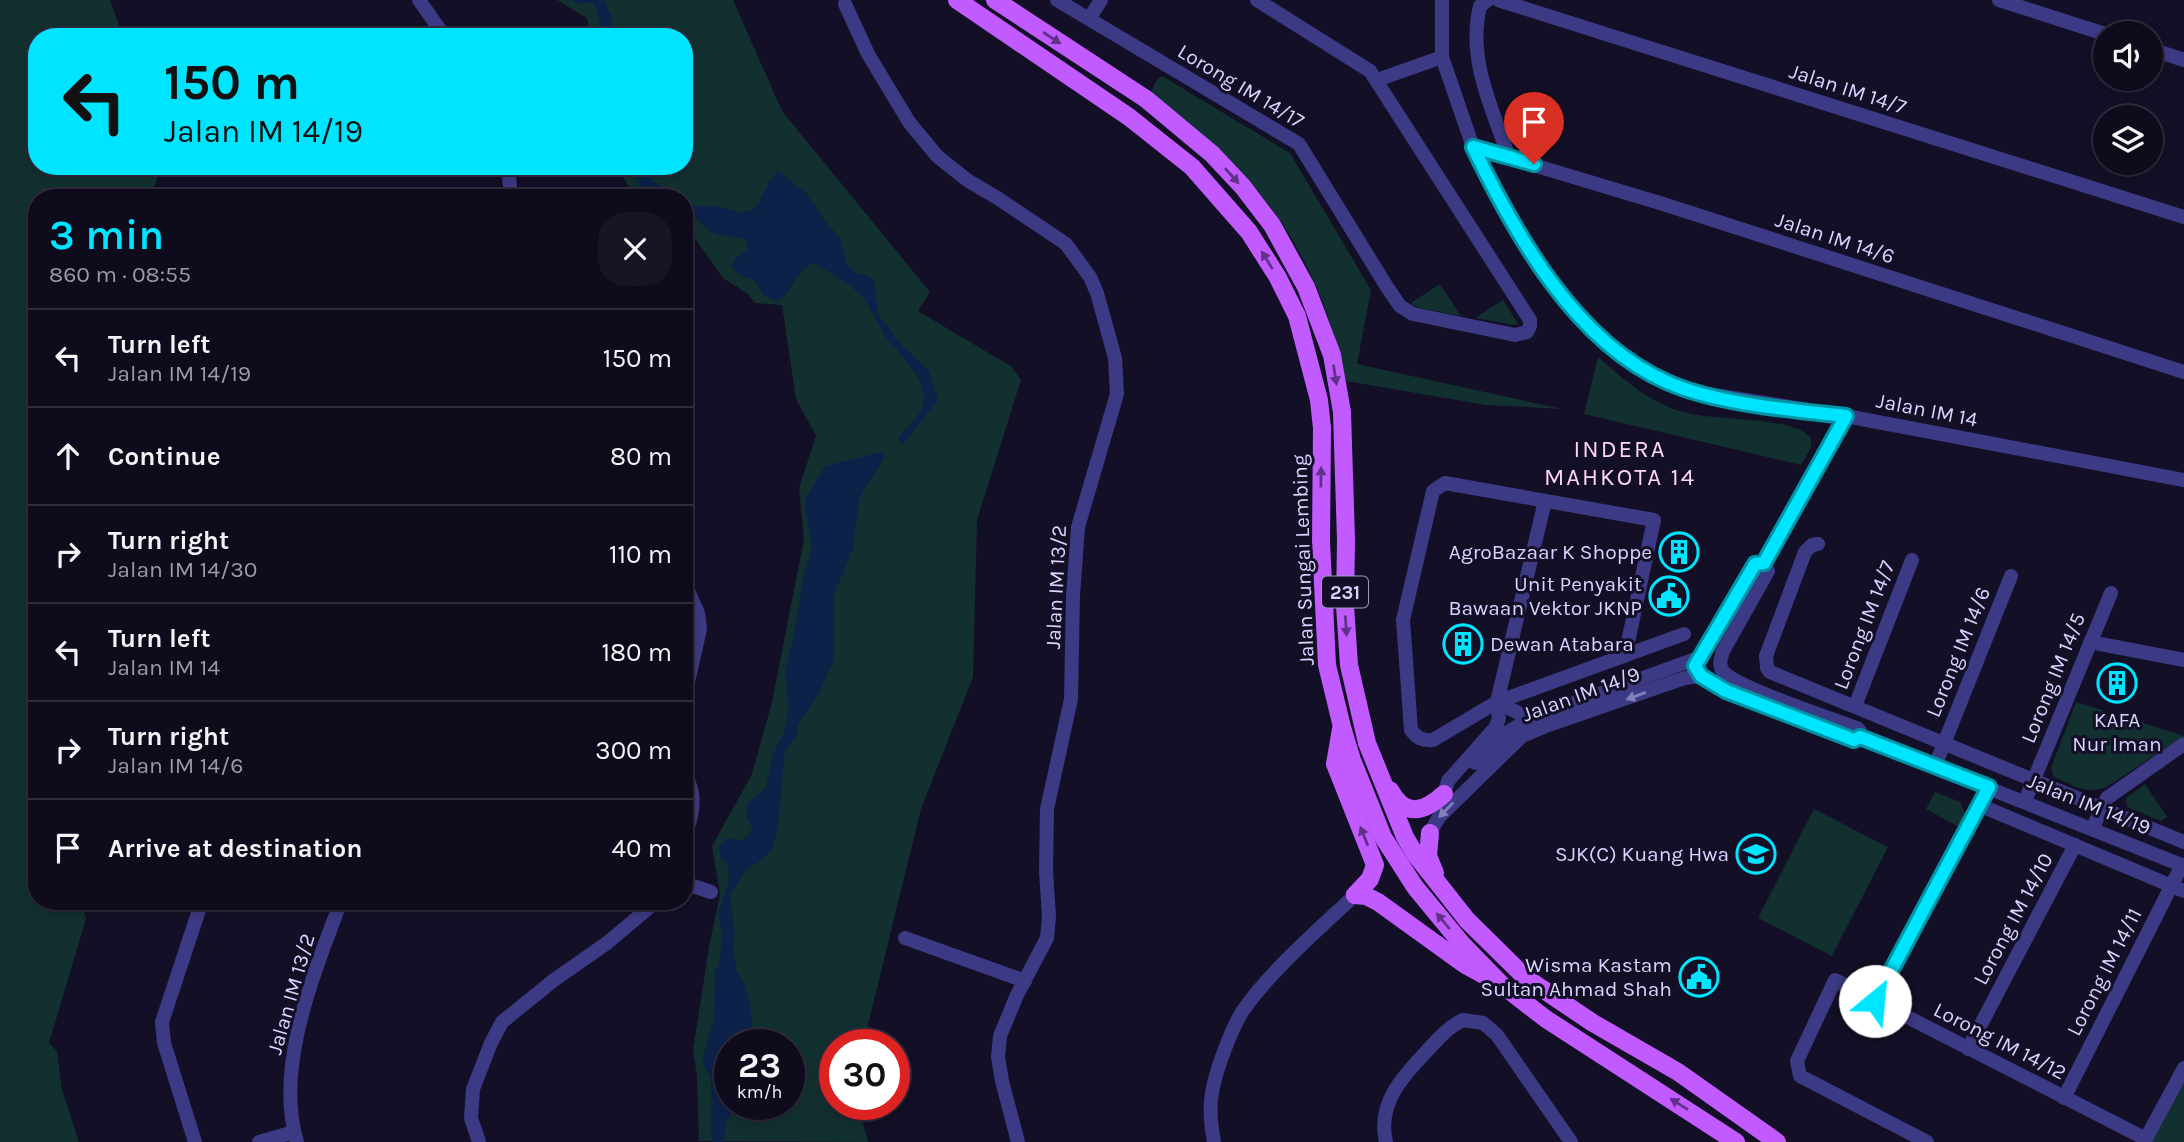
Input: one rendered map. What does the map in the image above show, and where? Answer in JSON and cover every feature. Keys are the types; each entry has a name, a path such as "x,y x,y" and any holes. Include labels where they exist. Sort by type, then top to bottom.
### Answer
{"main road":[{"name":"Jalan Sungai Lembing","path":"957,0 1129,117 1192,167 1249,232 1277,276 1297,316 1319,400 1322,428 1321,542 1327,665 1352,761 1383,837 1415,887 1462,944 1502,985 1546,1019 1736,1142"},
{"name":"Jalan Sungai Lembing","path":"995,0 1146,99 1212,154 1272,225 1306,287 1332,355 1342,412 1345,606 1349,665 1367,743 1405,837 1415,854 1467,920 1526,978 1593,1023 1678,1072 1777,1142"},
{"path":"1342,727 1335,752 1335,764 1375,865 1370,879 1354,895"},
{"path":"1367,743 1400,804 1410,808 1425,808 1444,794"},
{"path":"1430,833 1428,856 1440,886"},
{"path":"1354,895 1366,896 1378,902 1464,964 1502,985"}],"street":[{"path":"419,0 439,28"},
{"name":"Lorong IM 14/17","path":"1057,0 1299,144 1397,303 1413,314 1521,335 1529,329 1530,323 1526,314 1377,80"},
{"path":"1089,19 1101,0"},
{"path":"1257,0 1370,71 1377,80 1442,57"},
{"name":"Jalan IM 14","path":"1442,0 1442,57 1473,147 1497,198 1528,249 1565,299 1606,343 1639,367 1668,383 1702,393 1846,416 2183,479"},
{"path":"1488,0 1480,6 1478,13 1477,58 1480,75 1509,157"},
{"name":"Jalan IM 14/7","path":"1499,0 2184,217"},
{"path":"1999,0 2093,30"},
{"name":"Jalan IM 13/2","path":"845,4 868,54 909,122 937,156 967,180 1066,244 1090,277 1097,293 1115,358 1117,394 1084,499 1077,537 1073,596 1072,699 1048,809 1047,939 1000,1036 1002,1081 1018,1142"},
{"path":"2163,53 2184,60"},
{"name":"Jalan IM 14/6","path":"1473,147 2184,372"},
{"path":"1764,563 1846,416"},
{"path":"1625,656 1654,520 1445,483 1433,491 1403,620 1411,730 1416,737 1424,741 1433,740 1497,702 1625,656 1684,634"},
{"path":"1444,794 1448,781 1495,728 1499,719 1497,702 1545,501"},
{"path":"1818,544 1812,545 1805,552 1766,656 1767,668 1777,676 2034,779 2182,842"},
{"name":"Lorong IM 14/7","path":"1855,706 1912,560"},
{"path":"1700,657 1713,655 1731,679 1857,728 1861,733 1860,737 1854,740 1726,691 1696,670 1700,657 1755,564 1764,563"},
{"path":"1703,677 1717,674 1723,651 1767,573 1764,563"},
{"name":"Lorong IM 14/6","path":"1935,766 2011,576"},
{"name":"Lorong IM 14/5","path":"2025,801 2111,593"},
{"path":"693,602 700,629 693,660"},
{"path":"2090,642 2184,660"},
{"name":"Jalan IM 14/9","path":"1444,794 1506,733 1530,719 1700,657"},
{"name":"Jalan IM 14/9","path":"1430,833 1439,817 1522,736 1685,678 1703,677"},
{"path":"1497,702 1530,719"},
{"name":"Jalan IM 14/19","path":"1860,737 2093,827 2183,865"},
{"path":"2093,827 2107,798 2184,744"},
{"path":"1875,1001 1989,787"},
{"path":"1979,805 2178,888"},
{"name":"Lorong IM 14/10","path":"1968,1049 2075,845"},
{"name":"Lorong IM 14/11","path":"2064,1098 2178,888 2183,865"},
{"path":"693,886 711,892"},
{"path":"1214,1142 1211,1125 1212,1093 1231,1034 1242,1012 1303,943 1354,895"},
{"path":"195,1142 164,1042 162,1022 199,910"},
{"name":"Jalan IM 13/2","path":"295,1137 291,1082 294,1051 314,975 338,910"},
{"path":"479,1142 471,1118 473,1089 502,1022 646,910"},
{"path":"905,938 1025,981"},
{"name":"Lorong IM 14/12","path":"1927,1142 1800,1076 1797,1061 1835,981 2145,1141"},
{"path":"1387,1142 1386,1117 1391,1096 1400,1079 1437,1040 1463,1020 1483,1023 1497,1035 1572,1142"},
{"path":"2145,1141 2184,1068"},
{"path":"259,1142 295,1137"}],"green space":[{"path":"0,0 110,0 120,28 28,28 28,175 158,175 154,189 28,189 28,910 84,910 86,919 49,1043 57,1051 62,1090 79,1142 0,1142"},
{"path":"557,0 733,0 782,111 930,292 918,311 1012,367 1021,380 977,520 973,677 921,809 867,1029 819,1029 819,1120 862,1120 868,1142 699,1141 697,1075 693,1051 720,894 712,846 752,774 772,702 804,539 799,488 816,436 796,399 782,305 755,303 747,293 723,278 693,236 693,189 630,189 622,175 693,175 693,28 589,28 587,18"},
{"path":"1162,76 1290,153 1371,290 1357,364 1562,409 1486,405 1346,381 1323,302 1300,253 1271,208 1241,173 1151,92 1156,81"},
{"path":"1440,284 1461,316 1419,308 1411,303"},
{"path":"1503,300 1518,324 1475,318"},
{"path":"1598,357 1638,389 1670,408 1696,415 1785,425 1809,436 1809,450 1801,465 1584,414"},
{"path":"2076,702 2184,736 2108,786 2087,790 2054,777 2051,768"},
{"path":"2145,784 2167,817 2161,821 2127,807 2126,798"},
{"path":"1935,792 1960,802 1965,814 1959,827 1926,809"},
{"path":"1814,809 1888,847 1832,956 1758,918"},
{"path":"2184,1068 2184,1142 2144,1142"}],"water":[{"path":"572,0 604,0 613,28 600,28 598,12 592,2 580,4"},
{"path":"778,171 807,194 840,238 847,265 856,273 874,280 878,314 901,344 929,371 938,400 902,445 897,439 921,410 923,391 916,374 888,340 861,295 814,263 798,275 788,292 778,301 763,295 755,281 739,275 732,267 734,260 748,247 746,241 716,234 693,217 693,206 719,206 740,213 753,210"},
{"path":"633,175 647,175 666,189 643,189"},
{"path":"881,452 884,455 859,499 853,548 834,594 834,661 815,700 798,725 798,734 785,750 778,825 773,847 763,859 745,871 730,899 736,968 745,986 751,1009 752,1029 714,1029 714,1120 728,1120 723,1142 713,1142 711,1080 702,1061 714,1016 715,972 720,959 722,931 718,914 729,881 728,867 721,858 719,846 728,838 742,841 753,829 747,818 747,804 766,788 772,756 784,733 789,708 785,672 805,568 812,547 805,508 806,498 825,466"}],"place":[{"name":"AgroBazaar K Shoppe","path":"1679,552"},
{"name":"Unit Penyakit Bawaan Vektor JKNP","path":"1669,596"},
{"name":"Dewan Atabara","path":"1463,644"},
{"name":"KAFA Nur Iman","path":"2117,683"},
{"name":"SJK(C) Kuang Hwa","path":"1756,854"},
{"name":"Wisma Kastam Sultan Ahmad Shah","path":"1699,977"}],"district":[{"name":"INDERA MAHKOTA 14","path":"1620,463"}],"route":[{"path":"1534,164 1473,147 1497,198 1528,249 1565,299 1606,343 1639,367 1668,383 1763,405 1846,416 1764,563 1755,564 1695,666 1701,676 1726,691 1854,740 1860,737 1989,787 1875,1001"}]}
